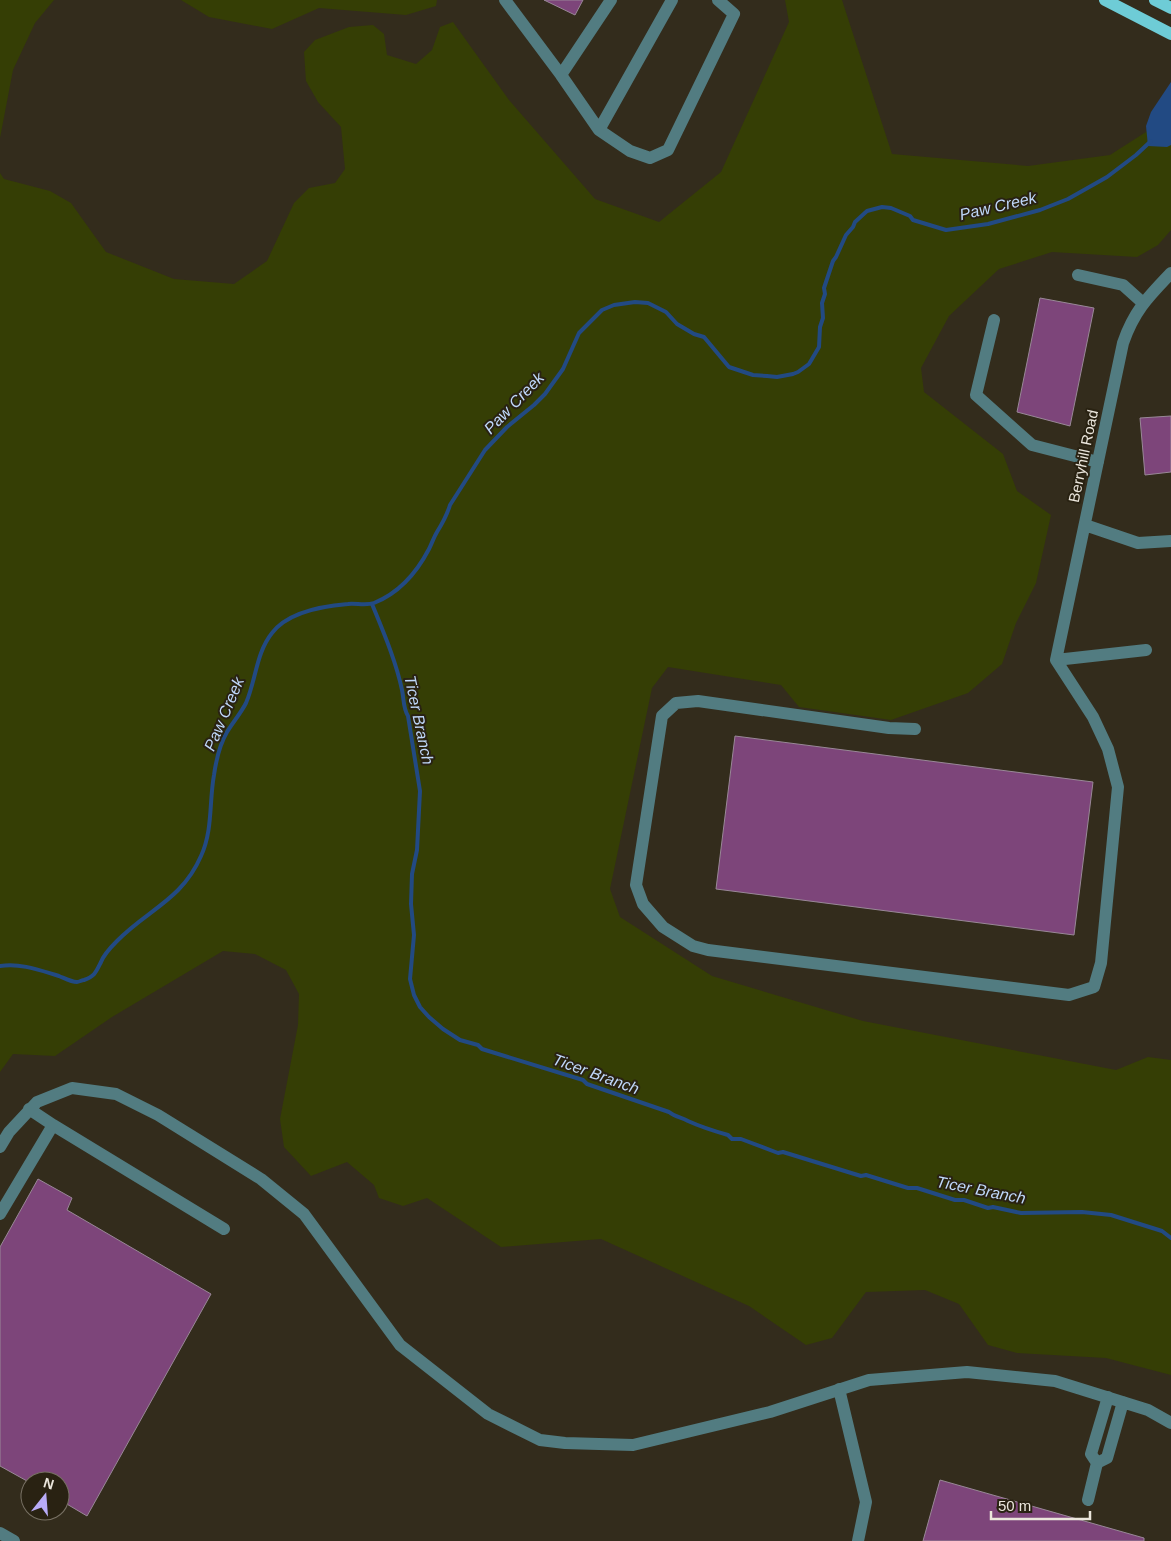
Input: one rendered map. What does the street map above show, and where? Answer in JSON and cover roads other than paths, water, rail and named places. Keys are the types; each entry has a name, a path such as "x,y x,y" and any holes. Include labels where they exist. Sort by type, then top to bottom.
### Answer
{"main road":[{"path":"1105,0 1171,34"},
{"path":"1155,0 1171,8"}],"street":[{"path":"505,0 561,74 599,130 630,151 650,158 668,150 734,14 718,0"},
{"path":"561,74 611,0"},
{"path":"599,130 672,0"},
{"name":"Berryhill Road","path":"1056,660 1123,343 1130,325 1143,303 1171,273"},
{"path":"1078,275 1123,285 1143,303"},
{"path":"994,320 976,395 1032,445 1098,462"},
{"path":"1085,525 1138,543 1171,541"},
{"path":"915,729 889,728 698,700 676,703 662,716 636,885 643,904 663,927 693,946 708,950 1069,995 1094,987 1101,963 1118,787 1108,749 1093,717 1056,660 1146,650"},
{"path":"0,1147 9,1132 37,1102 72,1088 116,1094 158,1115 261,1179 304,1214 400,1345 488,1414 540,1440 565,1443 634,1444 770,1412 869,1380 967,1372 1055,1381 1148,1410 1171,1423"},
{"path":"29,1109 224,1229"},
{"path":"0,1214 53,1125"},
{"path":"839,1389 866,1502 858,1541"},
{"path":"1088,1500 1097,1463 1092,1454 1108,1397"},
{"path":"1097,1463 1106,1458 1123,1402"},
{"path":"0,1533 14,1541"}],"water":[{"path":"1171,82 1171,145 1167,147 1148,146 1146,126 1151,112"}],"waterway":[{"name":"Paw Creek","path":"0,966 15,965 30,968 75,982 91,977 106,953 117,941 174,894 193,871 205,846 209,826 212,785 220,747 227,732 246,703 259,658 272,633 287,620 307,611 338,605 374,603 399,588 413,574 424,558 450,505 485,450 507,427 545,394 563,369 579,333 602,310 614,305 635,302 648,303 666,312 677,324 694,334 704,337 729,367 753,375 777,377 793,374 809,364 819,347 820,327 823,318 824,288 833,261 846,235 855,222 867,211 882,207 891,208 910,216 913,220 946,230 988,224 1040,210 1068,199 1107,177 1151,141"},
{"name":"Ticer Branch","path":"372,604 389,646 403,693 420,791 417,850 412,874 411,904 414,935 410,979 414,995 420,1007 443,1029 460,1040 478,1045 482,1049 583,1080 587,1084 669,1112 698,1125 728,1135 732,1139 741,1139 778,1153 783,1152 861,1176 866,1175 908,1188 917,1188 988,1208 993,1207 1021,1213 1082,1212 1111,1215 1162,1231 1171,1238"}]}
